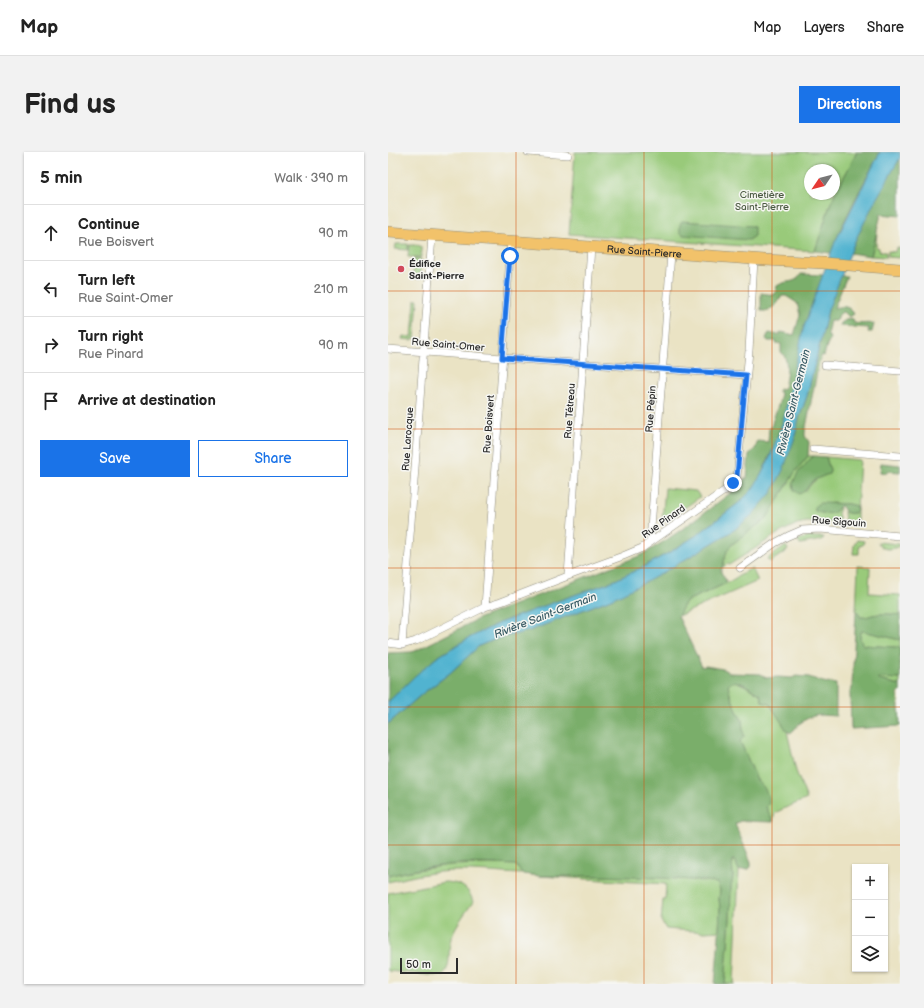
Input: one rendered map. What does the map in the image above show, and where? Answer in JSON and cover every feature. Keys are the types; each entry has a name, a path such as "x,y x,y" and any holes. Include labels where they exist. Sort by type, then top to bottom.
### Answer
{"main road":[{"name":"Rue Saint-Pierre","path":"388,232 900,269"}],"street":[{"path":"528,152 568,155"},
{"name":"Rue Larocque","path":"402,645 432,236"},
{"name":"Rue Boisvert","path":"485,607 511,241"},
{"name":"Rue Tétreau","path":"568,576 591,247"},
{"name":"Rue Pépin","path":"650,542 671,253"},
{"name":"Rue Pinard","path":"388,643 402,645 416,641 485,607 642,548 727,489 733,483 736,479 746,375 754,259"},
{"name":"Rue Saint-Omer","path":"388,349 746,375"},
{"path":"825,365 900,371"},
{"path":"813,449 900,456"},
{"name":"Rue Sigouin","path":"740,568 776,543 802,530 820,529 900,536"}],"green space":[{"name":"Cimetière Saint-Pierre","path":"575,152 857,152 840,185 840,164 804,164 804,200 832,200 815,251 569,234"},
{"path":"857,152 880,152 848,214 831,253 815,251 831,202 832,200 840,200 840,185"},
{"path":"900,158 900,216 881,214 871,256 850,253 873,204"},
{"path":"682,221 752,226 754,227 754,236 749,240 683,235 680,232 680,225"},
{"path":"877,231 876,247 879,248 881,252 886,252 886,257 871,256"},
{"path":"396,244 408,244 408,250 395,249"},
{"path":"409,245 418,245 421,247 421,257 408,257"},
{"path":"896,248 900,248 900,258 888,257 888,251 895,252"},
{"path":"414,258 421,259 420,279 413,278"},
{"path":"801,274 823,275 803,330 790,394 778,438 761,475 752,490 740,502 697,535 643,567 611,582 499,623 467,639 436,658 388,702 388,653 415,651 480,618 639,556 687,526 740,486 745,478 747,479 749,454 755,449 758,441 768,442 769,428 771,428 781,394 779,393 779,389 784,388 786,379 786,359 781,352 781,344 776,343 776,341 768,341 766,339 769,333 779,335 781,332 794,335 800,315 797,303 786,296 782,296 777,304 768,311 761,311 761,293 774,295 777,286 796,280"},
{"path":"840,276 847,276 834,308 845,307 850,309 854,314 849,317 842,312 836,321 830,321 829,324 827,335 830,339 824,356 822,355 819,362 805,432 805,436 809,442 808,456 795,472 767,518 731,545 727,551 721,572 727,583 689,600 685,603 678,616 702,667 706,666 723,669 730,673 761,674 766,678 792,678 796,676 809,677 823,682 836,684 836,716 813,716 799,724 790,733 787,731 769,703 764,703 762,701 760,694 739,682 731,683 728,686 742,720 744,737 740,741 758,782 763,786 767,793 769,803 766,807 773,822 740,821 735,824 751,862 751,867 749,869 739,870 734,860 732,860 733,877 731,886 725,984 715,984 720,908 720,890 717,883 661,878 540,876 522,874 516,865 482,864 441,866 388,876 388,724 422,694 450,673 479,646 496,639 529,631 611,599 676,565 734,530 752,515 794,440 799,418 807,396 828,310"},
{"path":"415,300 418,300 415,338 412,340 402,339 403,336 412,337"},
{"path":"849,318 853,319 854,323 874,324 872,332 868,332 869,328 840,326 841,323"},
{"path":"808,456 813,456 798,473 805,492 815,480 829,474 830,471 826,457 860,460 857,510 856,506 831,503 815,511 832,513 839,507 840,509 838,513 840,523 807,522 797,524 779,533 721,569 727,551 731,545 777,501 795,472"},
{"path":"813,456 826,457 830,471 829,474 813,481 806,490 799,494 794,490 793,483 798,473"},
{"path":"881,463 900,465 900,472 880,472"},
{"path":"665,488 696,491 700,497 663,523"},
{"path":"819,503 848,504 856,506 857,512 847,513 842,506 835,512 828,514 822,513 815,511 814,507"},
{"path":"844,511 847,513 857,512 857,524 845,523"},
{"path":"809,537 824,537 822,540 800,544 797,540"},
{"path":"857,540 864,541 863,545 859,546 859,554 853,554 854,545"},
{"path":"878,542 899,544 899,546 887,549 881,547"},
{"path":"786,546 788,550 770,562 767,559"},
{"path":"858,566 870,567 869,593 900,595 900,615 880,614 860,617 858,612 856,612"},
{"path":"752,568 758,581 678,616 685,603 689,600 727,583"},
{"path":"856,612 858,612 860,617 880,614 900,615 900,640 862,631 860,636 863,645 900,647 900,679 879,678 879,680 900,685 900,692 898,694 900,726 851,729 850,693 852,689"},
{"path":"862,631 900,640 900,647 862,645 860,635"},
{"path":"879,677 900,679 900,685 879,680"},
{"path":"732,681 744,685 760,694 761,698 769,703 784,724 796,771 807,799 775,813 773,822 766,807 758,782 740,741 742,720 730,694 728,686"},
{"path":"732,860 734,860 739,870 734,984 725,984 731,886 733,877"},
{"path":"449,865 516,865 522,874 449,871 388,882 388,876 398,873"},
{"path":"540,876 644,877 698,880 718,883 720,890 719,931 705,932 666,929 661,921 666,884"},
{"path":"445,882 455,883 466,889 473,902 459,922 451,938 449,962 446,971 439,976 388,971 388,893"}],"water":[{"name":"Rivière Saint-Germain","path":"880,152 900,152 900,158 874,203 855,241 828,310 807,396 799,418 794,440 783,470 772,492 752,515 734,530 650,580 611,599 529,631 496,639 479,646 450,673 422,694 388,724 388,702 436,658 467,639 499,623 611,582 643,567 697,535 740,502 752,490 770,457 783,421 803,330 835,242"}],"place":[{"name":"Édifice Saint-Pierre","path":"401,269"}],"route":[{"path":"510,256 502,358 746,375 737,476 733,483"}]}
